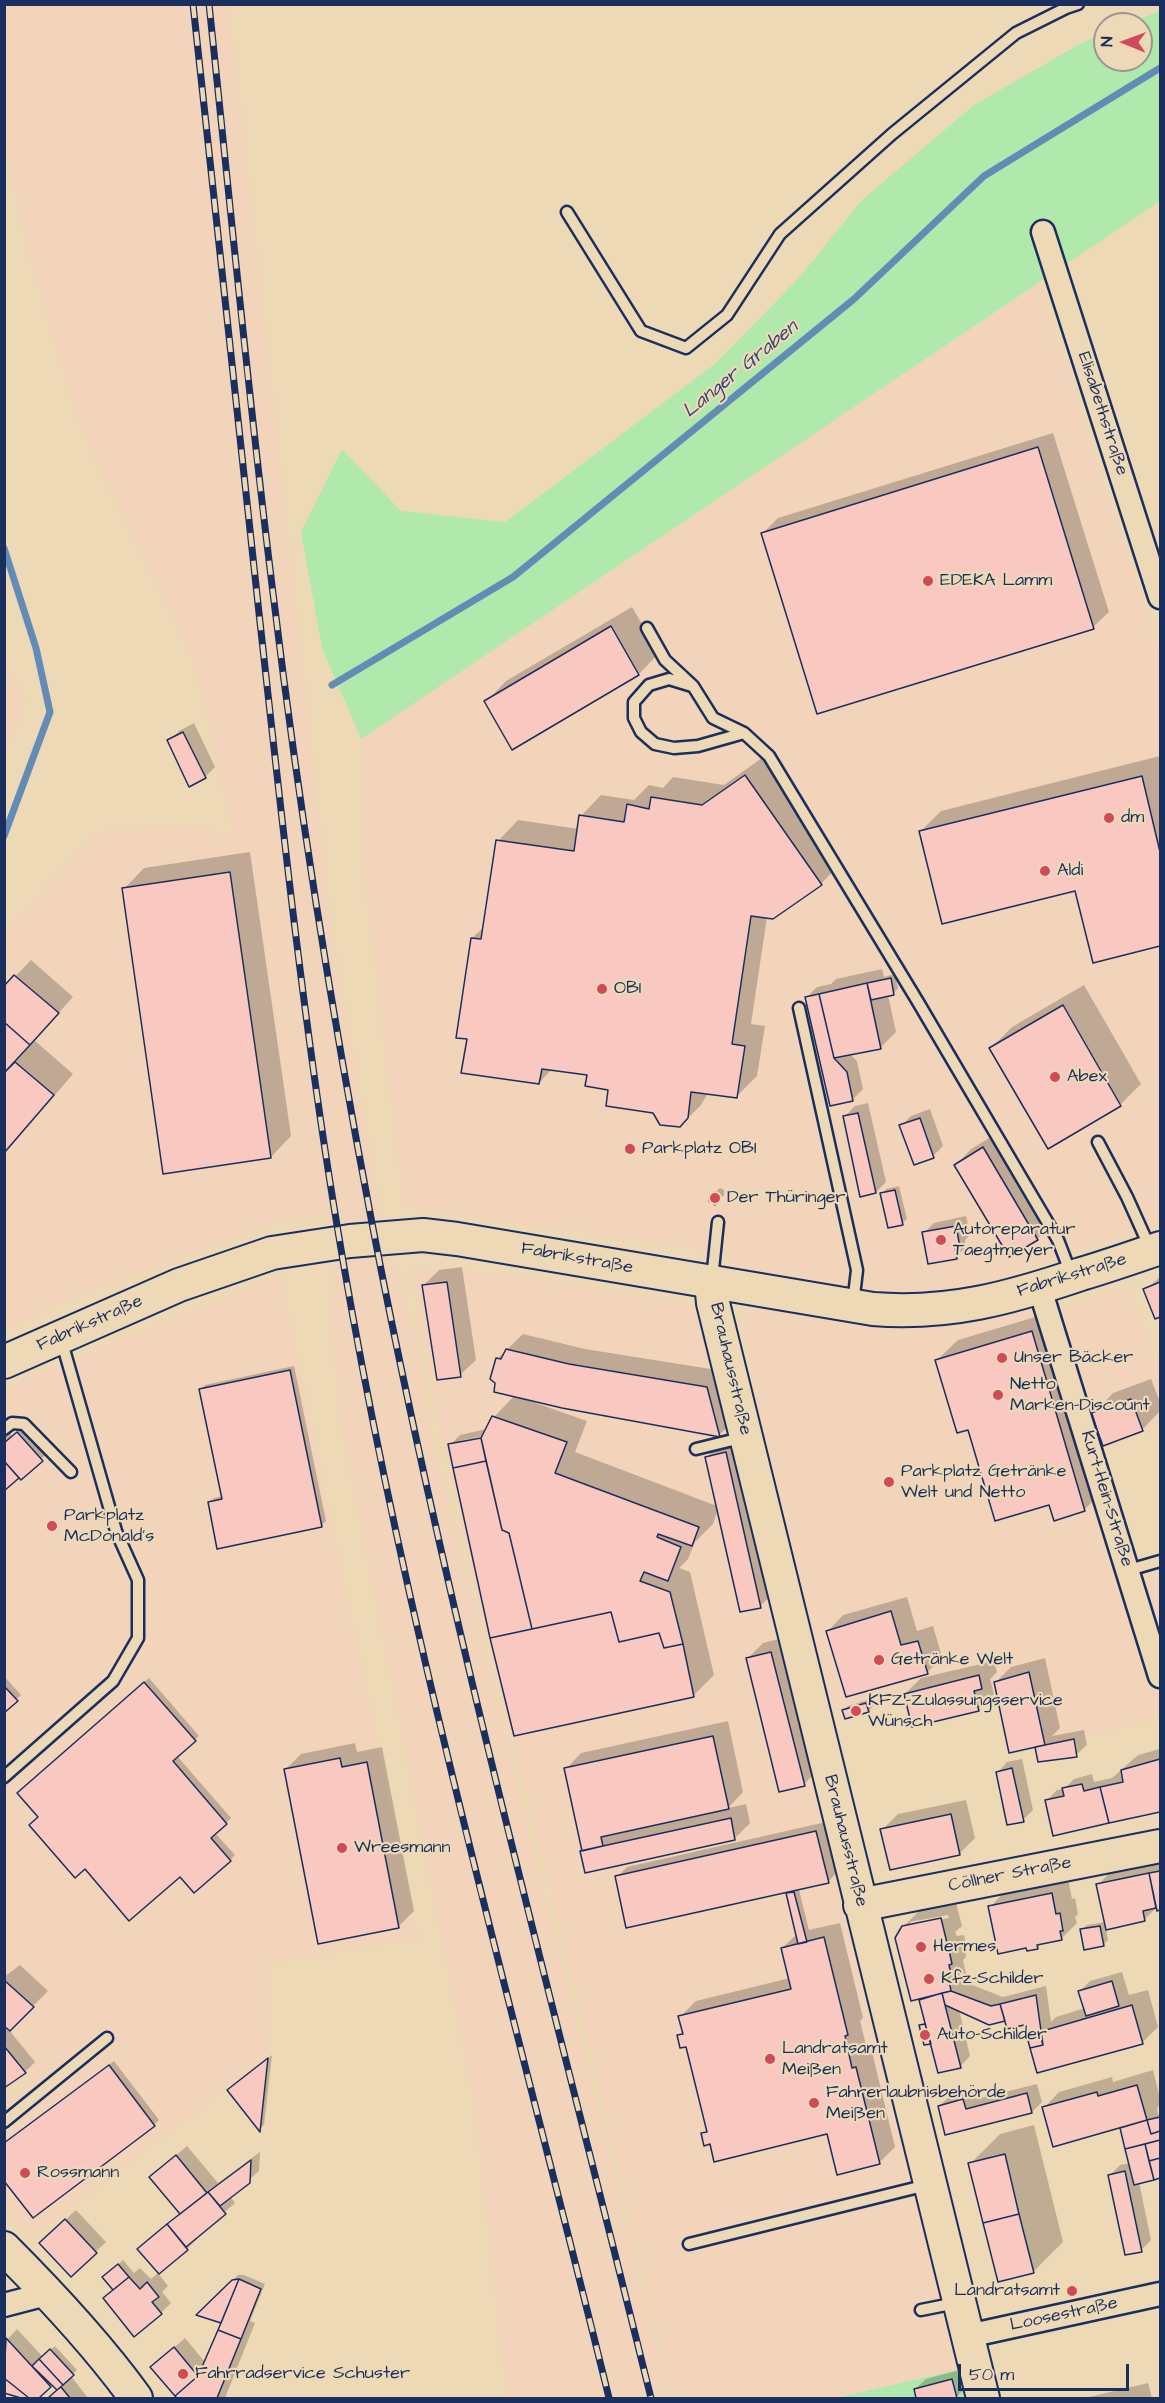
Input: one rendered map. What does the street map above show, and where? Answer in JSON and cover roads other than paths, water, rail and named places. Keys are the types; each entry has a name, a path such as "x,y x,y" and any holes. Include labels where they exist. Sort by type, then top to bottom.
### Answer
{"street":[{"name":"Elisabethstraße","path":"1043,231 1161,597"},
{"name":"Fabrikstraße","path":"4,1362 179,1285 272,1253 350,1241 423,1235 510,1247 853,1306 901,1312 964,1307 1158,1254"},
{"name":"Brauhausstraße","path":"711,1282 713,1303 983,2398"},
{"name":"Kurt-Hein-Straße","path":"1056,1283 1129,1570 1161,1676"},
{"name":"Cöllner Straße","path":"860,1905 1161,1846"},
{"path":"4,2248 50,2293 115,2369 136,2398"},
{"path":"4,2305 50,2293"},
{"name":"Loosestraße","path":"968,2336 1161,2294"}],"lane":[{"path":"567,212 640,331 686,348 727,315 780,234 892,134 1016,33 1078,4"},
{"path":"647,628 665,660 693,686 713,718 744,733 769,756 918,1002 1058,1240 1056,1283"},
{"path":"693,686 669,679 649,685 634,702 634,718 641,732 656,744 675,748 698,746 744,733"},
{"path":"799,1008 857,1270 853,1306"},
{"path":"1098,1142 1158,1254"},
{"path":"711,1282 718,1222"},
{"path":"4,1777 113,1681 138,1638 138,1580 116,1531 60,1336"},
{"path":"4,1429 12,1423 24,1424 71,1472"},
{"path":"696,1449 746,1436"},
{"path":"1129,1570 1161,1562"},
{"path":"4,2122 107,2038"},
{"path":"689,2244 929,2185"},
{"path":"921,2310 959,2302"}],"waterway":[{"name":"Langer Graben","path":"332,685 513,577 854,299 984,176 1160,68"},
{"path":"4,548 36,648 50,712 4,836"}],"railway":[{"path":"193,4 302,985 322,1133 360,1358 424,1657 496,1954 609,2398"},
{"path":"209,4 256,452 294,756 317,911 371,1218 401,1367 467,1663 651,2398"}],"place":[{"name":"EDEKA Lamm","path":"928,581"},
{"name":"dm","path":"1109,818"},
{"name":"Aldi","path":"1045,871"},
{"name":"OBI","path":"602,989"},
{"name":"Abex","path":"1055,1077"},
{"name":"Parkplatz OBI","path":"630,1149"},
{"name":"Der Thüringer","path":"715,1198"},
{"name":"Autoreparatur Taegtmeyer","path":"941,1240"},
{"name":"Unser Bäcker","path":"1002,1358"},
{"name":"Netto Marken-Discount","path":"998,1395"},
{"name":"Parkplatz Getränke Welt und Netto","path":"889,1482"},
{"name":"Parkplatz McDonald's","path":"52,1526"},
{"name":"Getränke Welt","path":"879,1660"},
{"name":"KFZ-Zulassungsservice Wünsch","path":"856,1711"},
{"name":"Wreesmann","path":"342,1848"},
{"name":"Hermes","path":"921,1947"},
{"name":"Kfz-Schilder","path":"929,1979"},
{"name":"Auto-Schilder","path":"925,2035"},
{"name":"Landratsamt Meißen","path":"770,2059"},
{"name":"Fahrerlaubnisbehörde Meißen","path":"814,2103"},
{"name":"Rossmann","path":"25,2173"},
{"name":"Landratsamt","path":"1072,2291"},
{"name":"Fahrradservice Schuster","path":"183,2374"}]}
